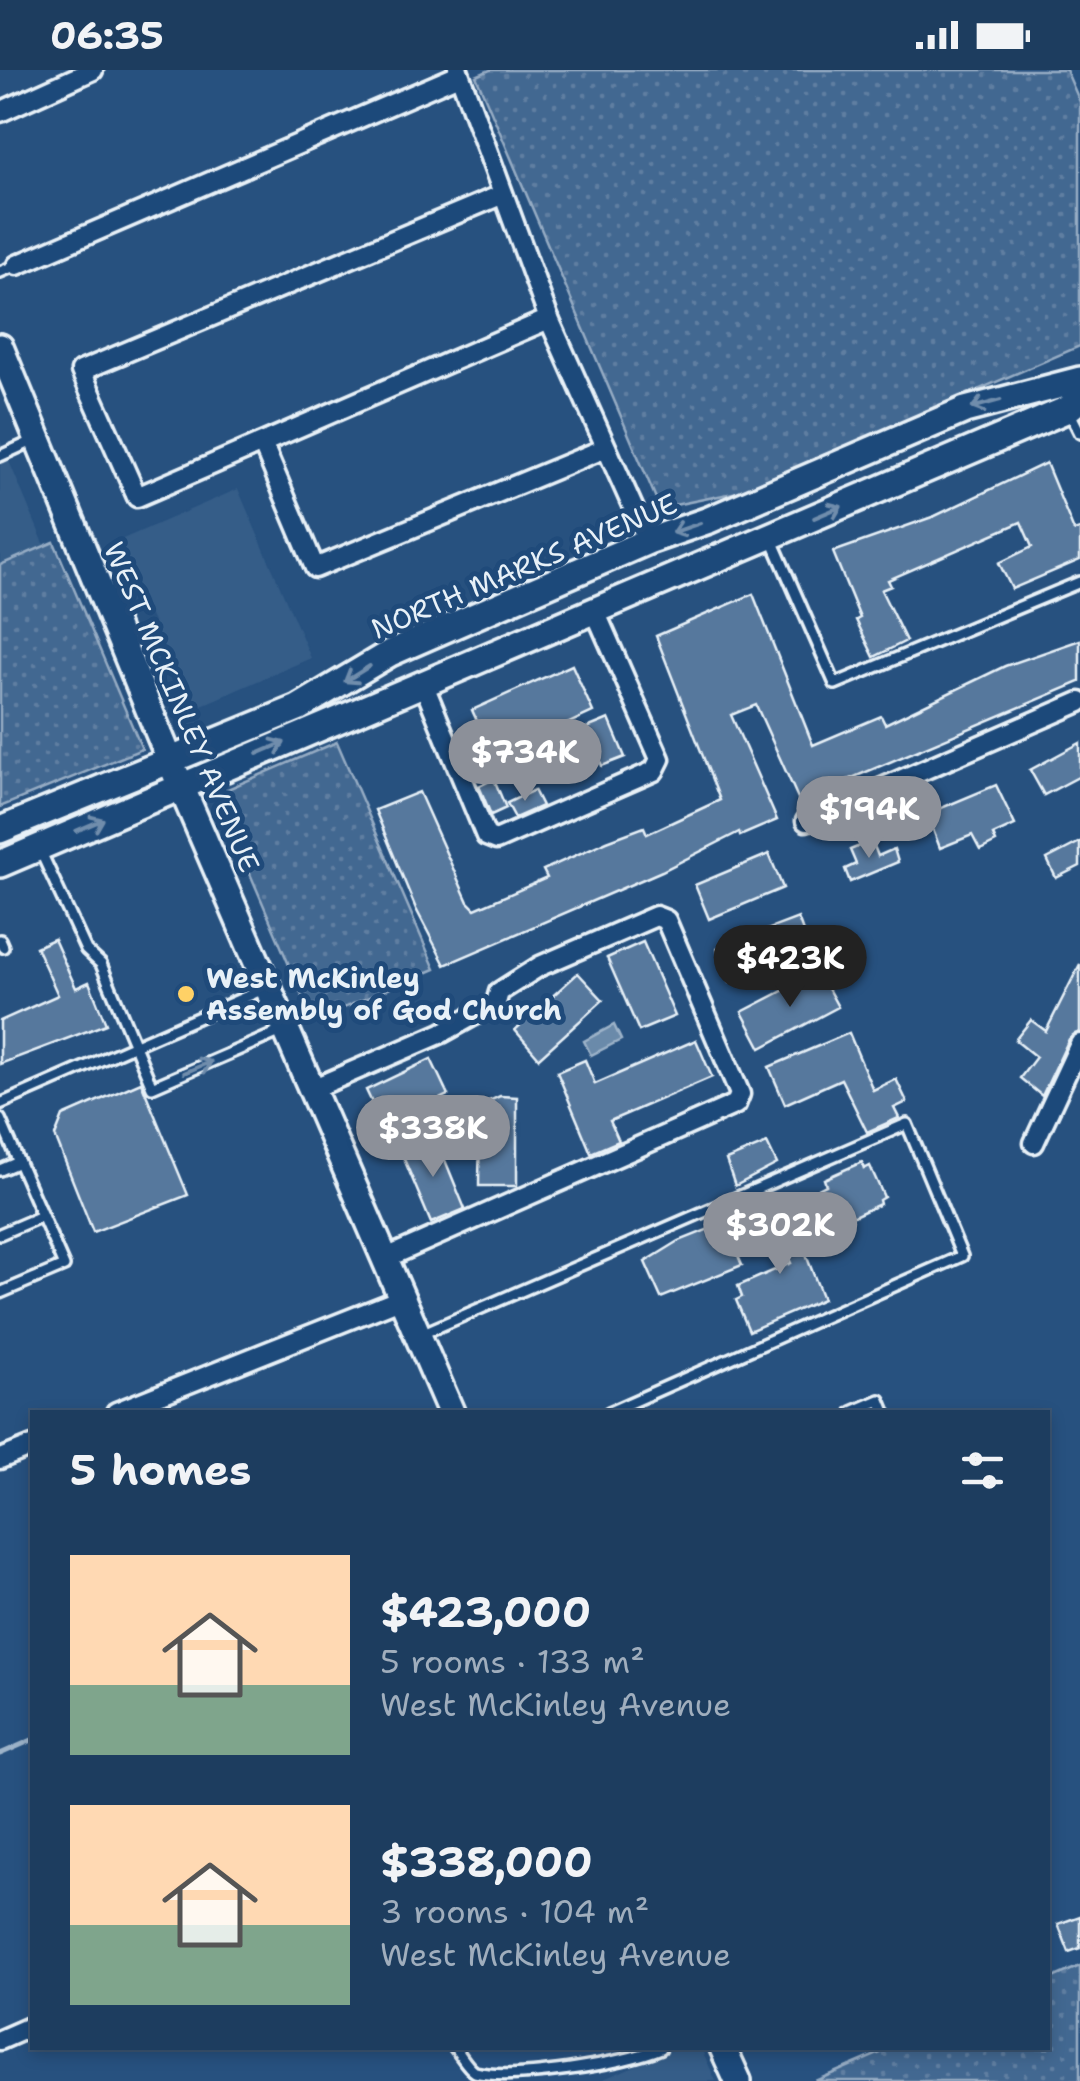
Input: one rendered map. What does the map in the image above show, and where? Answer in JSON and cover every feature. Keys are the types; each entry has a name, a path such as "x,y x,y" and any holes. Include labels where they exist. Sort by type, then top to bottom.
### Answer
{"main road":[{"name":"WEST MCKINLEY AVENUE","path":"0,346 6,376 38,438 176,774 450,1410"},
{"name":"NORTH MARKS AVENUE","path":"0,864 39,847 308,703 390,653 965,410 1080,380"},
{"name":"NORTH MARKS AVENUE","path":"0,830 176,774 423,683 1074,404"},
{"path":"724,2050 738,2081"}],"street":[{"path":"0,112 53,78 93,70"},
{"path":"9,269 458,72 549,319 648,541"},
{"path":"501,195 81,371 136,496 263,445 549,319"},
{"path":"263,445 315,568 606,448"},
{"path":"423,683 486,836 496,840 654,771 660,759 595,610"},
{"path":"806,820 1080,702"},
{"path":"312,1089 442,1033 496,1003 499,992 540,966 656,916 666,920 740,1094 736,1104 386,1258"},
{"path":"1034,1143 1080,1044"},
{"path":"121,1410 403,1298"},
{"path":"0,1459 30,1447"},
{"path":"0,2040 30,2027"}],"lane":[{"path":"1074,404 1080,434"},
{"path":"0,456 38,438"},
{"path":"770,536 835,684 1080,582"},
{"path":"39,847 86,950 101,964 152,1087 286,1029"},
{"path":"0,1104 268,987"},
{"path":"0,1118 64,1266 0,1293"},
{"path":"419,1335 908,1124 962,1256 615,1410"},
{"path":"0,1170 19,1162"},
{"path":"0,1234 42,1216"},
{"path":"857,1410 880,1400 884,1410"},
{"path":"457,2050 473,2071 511,2080 612,2067 657,2050"}],"shaded area":[{"path":"490,70 1066,70 1080,102 1080,346 743,491 660,508 476,76"},
{"path":"0,440 45,546 0,565"},
{"path":"238,489 311,658 202,705 186,699 118,541"},
{"path":"54,542 142,749 0,807 0,565"},
{"path":"337,742 435,969 313,1021 216,794"},
{"path":"1080,1966 1080,2081 815,2081 887,2050 1050,2050 1050,1979"},
{"path":"672,2050 702,2050 716,2081 599,2081"}],"water":[{"path":"614,1025 621,1040 591,1055 584,1041"}],"building":[{"path":"1046,463 1074,531 1080,529 1080,560 1012,589 999,563 1032,547 1021,522 888,580 891,586 881,590 906,641 874,657 856,620 860,618 833,552 935,516"},
{"path":"753,594 813,745 881,716 885,724 1005,666 1080,640 1080,682 840,783 842,788 801,805 756,705 731,715 777,820 740,836 739,832 662,871 445,965 416,909 375,810 419,792 468,902 475,909 547,878 543,870 607,841 644,827 647,834 720,800 656,636"},
{"path":"572,665 593,712 515,748 520,759 499,769 472,710"},
{"path":"609,719 625,757 602,766 587,728"},
{"path":"1080,743 1080,776 1044,795 1030,770"},
{"path":"494,779 506,808 491,815 479,786"},
{"path":"996,785 1015,825 993,835 996,842 980,850 972,835 940,848 927,814"},
{"path":"534,790 542,806 515,818 507,803"},
{"path":"872,841 878,856 894,849 898,862 850,882 845,869 856,864 850,850"},
{"path":"1080,842 1080,866 1056,878 1047,859"},
{"path":"769,854 783,888 709,919 695,885"},
{"path":"798,918 810,951 730,982 717,949"},
{"path":"54,939 76,988 89,982 106,1024 0,1064 0,1021 58,995 36,947"},
{"path":"643,942 675,1016 639,1031 607,958"},
{"path":"1080,964 1080,1032 1069,1039 1042,1096 1020,1078 1036,1057 1015,1040 1031,1020 1046,1031"},
{"path":"819,972 838,1007 761,1048 742,1012"},
{"path":"578,973 603,1000 539,1058 515,1030"},
{"path":"849,1033 873,1090 896,1079 907,1102 894,1108 899,1118 867,1132 841,1079 785,1104 769,1067"},
{"path":"696,1040 712,1077 610,1121 619,1141 591,1153 557,1072 585,1060 595,1084"},
{"path":"431,1059 448,1095 383,1126 366,1090"},
{"path":"141,1082 188,1195 93,1232 55,1136 63,1116"},
{"path":"500,1096 517,1097 517,1186 479,1186 480,1105"},
{"path":"436,1138 465,1209 431,1223 401,1152"},
{"path":"767,1143 777,1164 735,1186 726,1160"},
{"path":"862,1162 864,1169 870,1166 884,1197 880,1204 843,1221 839,1212 830,1216 818,1189 826,1185 824,1179"},
{"path":"785,1200 823,1299 749,1331 736,1300 742,1297 738,1286 791,1263 779,1233 771,1236 760,1211"},
{"path":"724,1223 742,1265 661,1298 645,1262 679,1241"},
{"path":"1080,1916 1080,1948 1069,1952 1058,1924"}],"waterway":[{"path":"0,1754 30,1741"}],"place":[{"name":"West McKinley Assembly of God Church","path":"186,994"}]}
